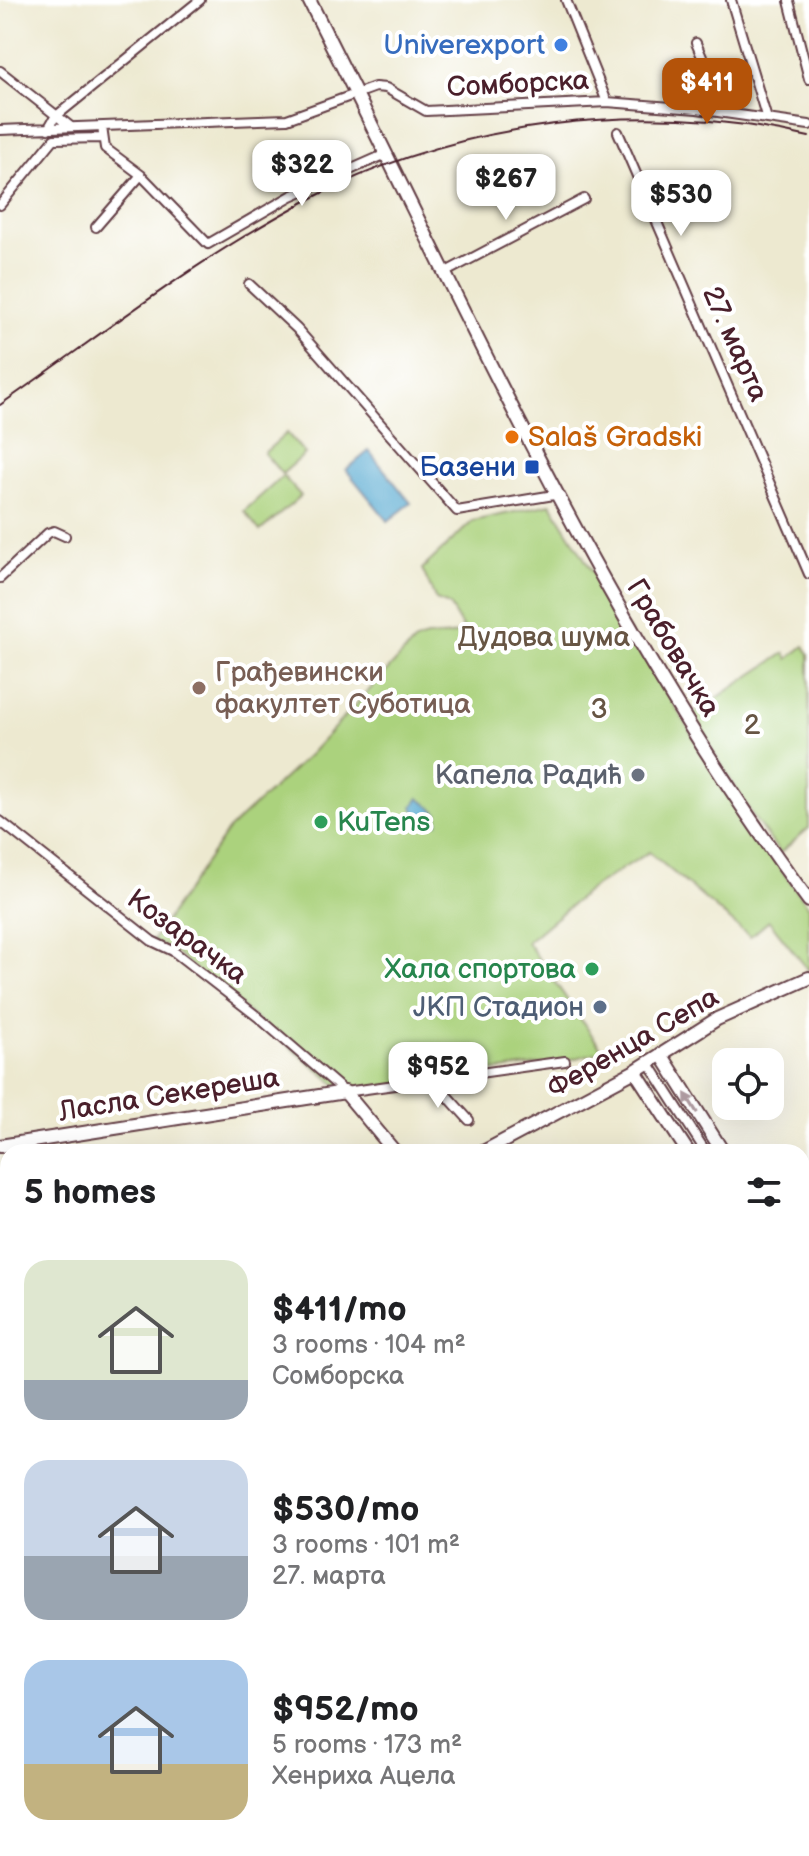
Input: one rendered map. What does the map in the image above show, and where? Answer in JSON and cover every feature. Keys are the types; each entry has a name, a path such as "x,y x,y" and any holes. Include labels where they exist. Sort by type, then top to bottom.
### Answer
{"street":[{"path":"48,129 55,117 200,0"},
{"name":"Грабовачка","path":"309,0 554,495 753,826 809,901"},
{"path":"566,0 607,102"},
{"path":"731,0 767,119"},
{"path":"789,1 809,79"},
{"path":"696,43 726,113"},
{"path":"0,71 72,128"},
{"name":"Сомборска","path":"0,130 287,119 353,93 383,87 418,108 431,111 607,102 726,113 809,125"},
{"path":"102,127 101,138 105,148 141,175 208,244 291,196 386,154"},
{"name":"27. марта","path":"618,132 809,574"},
{"path":"0,205 54,139 101,138"},
{"path":"96,227 141,175"},
{"path":"444,273 584,199"},
{"path":"249,284 297,329 457,511 554,495"},
{"path":"0,578 48,533 54,531 65,536"},
{"name":"Козарачка","path":"0,821 152,941 173,951 258,1017 345,1092"},
{"name":"Ференца Сепа","path":"502,1144 635,1071 717,1019 809,978"},
{"path":"661,1054 718,1144"},
{"name":"Ференца Сепа","path":"345,1092 565,1061"},
{"path":"648,1062 701,1144"},
{"path":"635,1071 683,1144"},
{"path":"431,1078 469,1120"},
{"path":"345,1092 388,1144"},
{"name":"Ласла Секереша","path":"13,1144 345,1092"}],"green space":[{"path":"287,433 305,454 282,474 264,453"},
{"path":"283,476 301,496 260,531 244,511"},
{"path":"551,504 749,827 809,907 809,971 769,921 750,937 649,852 589,890 527,942 603,1051 565,1061 345,1092 173,951 152,941 228,830 309,755 414,642 464,630 449,605 436,600 422,569 473,521"},
{"name":"2","path":"804,646 809,654 809,828 780,853 756,821 691,715 785,653 788,659"}],"water":[{"path":"369,451 411,503 388,521 346,470"},
{"path":"419,798 438,813 438,823 433,825 415,812 413,806"}],"railway":[{"path":"0,405 189,271 268,222 366,173 426,151 489,135 553,124 618,119 682,119 746,125 809,137"}],"place":[{"name":"Univerexport","path":"561,45"},
{"name":"Salaš Gradski","path":"512,437"},
{"name":"Базени","path":"532,467"},
{"name":"Грађевински факултет Суботица","path":"199,688"},
{"name":"Капела Радић","path":"638,775"},
{"name":"KuTens","path":"321,822"},
{"name":"Хала спортова","path":"592,969"},
{"name":"ЈКП Стадион","path":"600,1007"}],"park label":[{"name":"Дудова шума","path":"544,637"},
{"name":"3","path":"599,709"}]}
